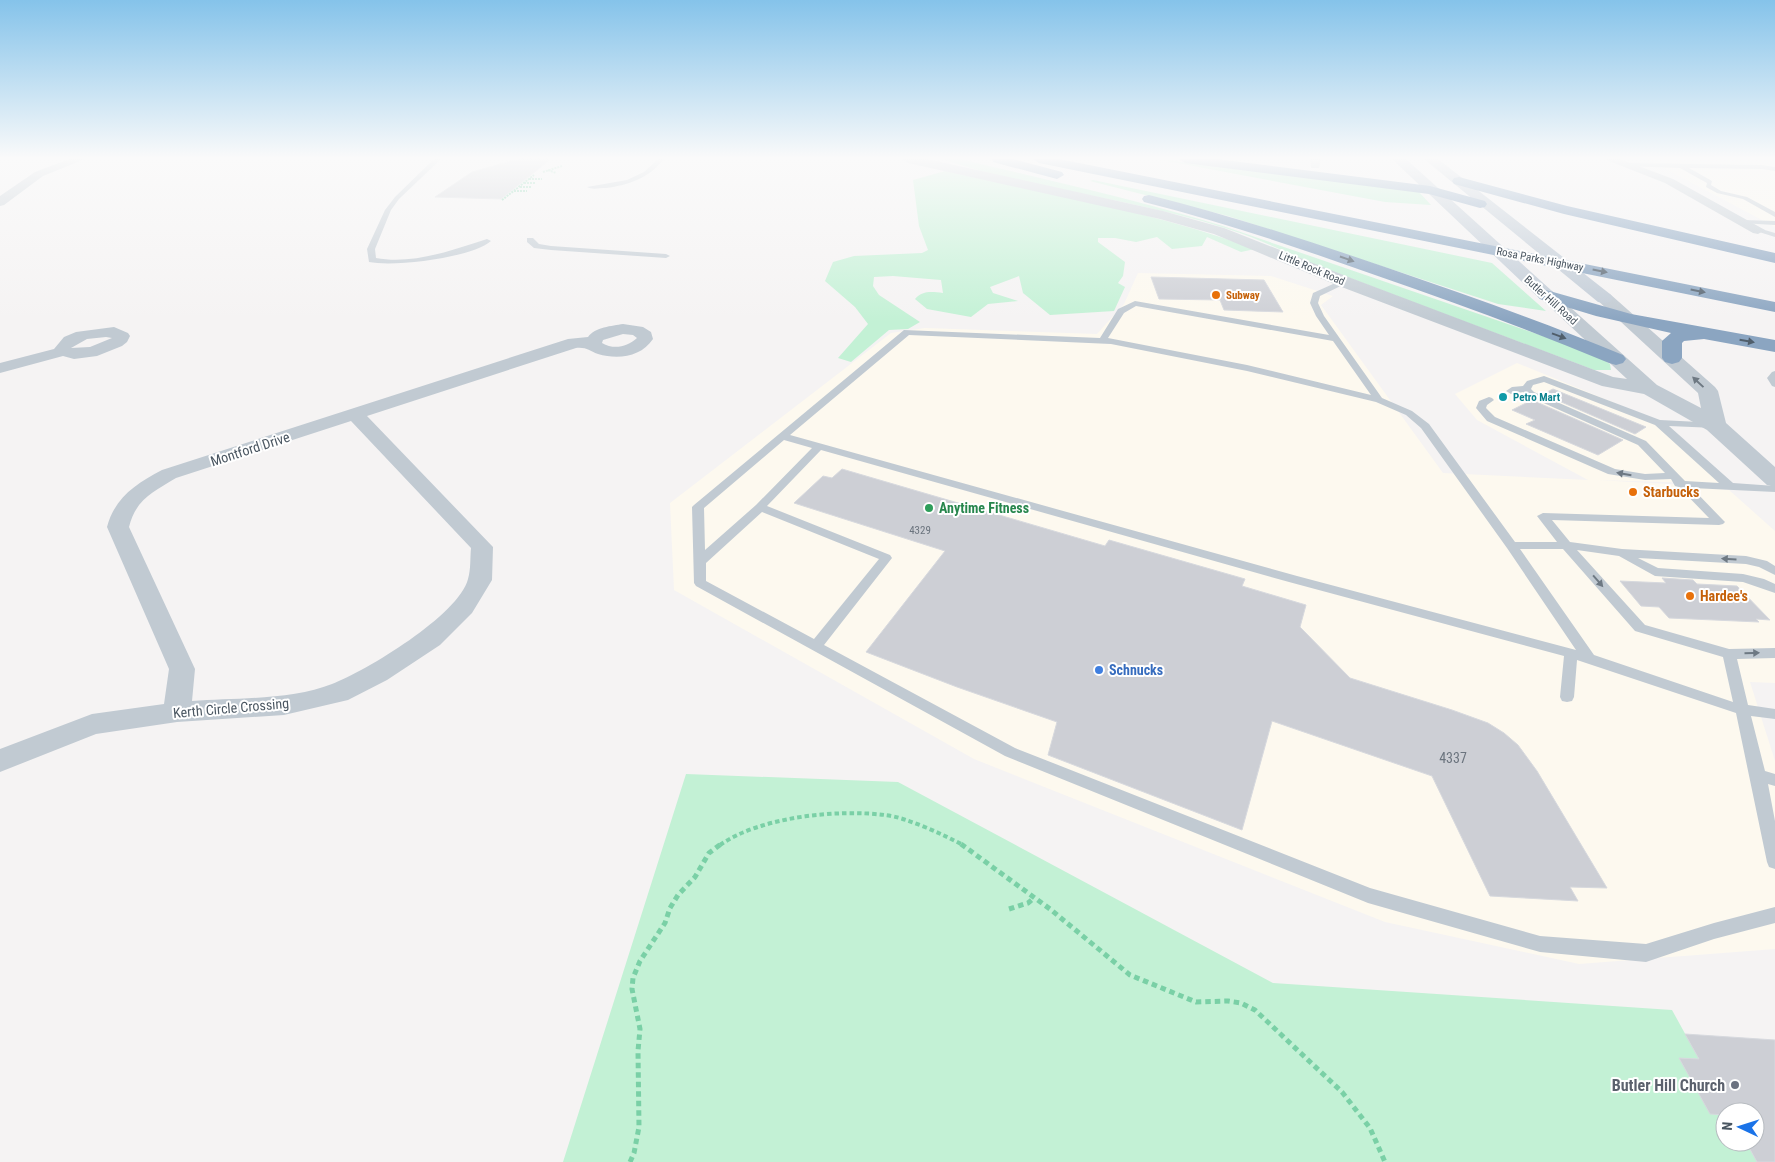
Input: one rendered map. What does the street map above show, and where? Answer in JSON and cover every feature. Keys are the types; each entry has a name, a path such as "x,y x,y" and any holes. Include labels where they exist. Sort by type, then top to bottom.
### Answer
{"highway":[{"path":"1200,213 1261,230 1464,300 1616,359"},
{"name":"Rosa Parks Highway","path":"1309,213 1775,306"},
{"path":"1578,213 1775,258"},
{"name":"Rosa Parks Highway","path":"1451,225 1568,248"},
{"path":"1546,295 1603,305"},
{"path":"1464,300 1518,315 1574,320 1588,318 1603,305"},
{"path":"1628,318 1775,346"},
{"path":"1672,358 1672,341 1679,336 1710,334"}],"main road":[{"name":"Butler Hill Road","path":"1455,213 1546,295"},
{"path":"1500,213 1603,305"}],"street":[{"name":"Little Rock Road","path":"1151,213 1181,220 1254,244 1346,282 1609,382 1650,389"},
{"path":"1726,213 1758,230"},
{"name":"Butler Hill Road","path":"1546,295 1650,389 1715,425 1775,480"},
{"path":"1603,305 1628,318 1708,391 1715,425"},
{"name":"Montford Drive","path":"177,712 182,669 118,527 120,513 132,496 169,474 574,343 594,341"},
{"path":"0,368 64,352"},
{"name":"Kerth Circle Crossing","path":"0,761 92,724 177,712 284,705 338,693 378,673 431,639 463,607 480,580 482,547 356,415"}],"lane":[{"path":"387,213 371,249 372,260 378,263 417,259 466,249 487,241"},
{"path":"1742,222 1775,223"},
{"path":"1758,230 1775,235"},
{"path":"530,240 537,246 551,248 666,256"},
{"path":"1346,282 1326,289 1316,295 1314,303 1320,316 1379,400"},
{"path":"1102,341 1121,311 1135,304 1336,338"},
{"path":"1589,658 1512,546 1425,426 1409,413 1379,400 1247,368 1102,341 907,332 698,507 700,582 1010,752 1368,895 1540,944 1646,952 1775,915"},
{"path":"1775,374 1772,378 1775,384"},
{"path":"1526,389 1530,383 1544,379 1659,423 1715,425"},
{"path":"1511,391 1515,388 1526,389 1531,394 1632,437 1642,444 1719,522 1543,516 1566,545 1640,628 1729,654 1775,653"},
{"path":"1489,400 1482,403 1481,408 1491,419 1596,466 1629,476 1775,489"},
{"path":"1659,423 1729,486"},
{"path":"782,436 1293,579 1589,658 1742,710 1775,714"},
{"path":"700,561 760,507 819,446"},
{"path":"760,507 886,558 816,646"},
{"path":"1512,546 1566,545 1620,553 1746,560 1764,564 1775,571"},
{"path":"1620,553 1655,572 1743,578 1760,582 1775,589"},
{"path":"1567,697 1571,653"},
{"path":"1729,654 1758,776 1775,862"},
{"path":"1758,776 1775,780"}],"path":[{"path":"630,1162 634,1153 639,1127 638,1051 640,1029 632,989 633,978 640,962 665,923 670,908 678,895 695,878 709,853 726,841 754,828 804,817 846,813 886,815 952,839 1004,873 1130,975 1196,1002 1228,1001 1241,1003 1255,1010 1342,1092 1370,1128 1385,1162"},
{"path":"1009,909 1028,904 1034,898"}],"shaded area":[{"path":"1749,213 1775,213 1775,227"},
{"path":"1138,273 1271,276 1333,296 1321,305 1443,473 1588,480 1477,420 1455,394 1517,363 1668,425 1732,484 1597,480 1729,490 1775,531 1775,683 1750,682 1775,761 1775,949 1579,964 1385,922 974,759 674,590 670,503 891,333 925,328 1097,334 1124,304"}],"green space":[{"path":"917,213 1137,213 1179,224 1255,249 1241,252 1207,237 1202,246 1172,249 1157,237 1136,242 1115,238 1098,238 1098,242 1125,262 1123,276 1118,283 1125,287 1114,311 1050,315 1023,293 1019,276 990,287 993,293 1018,301 988,304 971,317 927,309 915,299 924,293 943,293 941,280 893,276 874,277 873,286 879,295 920,322 908,329 889,330 851,362 838,358 868,324 855,307 825,281 833,262 854,256 922,253 928,250 919,226"},
{"path":"1170,213 1177,213 1223,226 1595,354 1610,364 1611,370 1594,370 1329,270 1254,238"},
{"path":"1217,213 1253,213 1492,263 1546,311 1498,304"},
{"path":"686,774 898,782 1273,983 1672,1010 1699,1059 1679,1058 1710,1113 1715,1114 1715,1152 1752,1152 1757,1162 563,1162"}],"building":[{"path":"1151,277 1264,280 1283,312 1224,310 1220,300 1159,299"},
{"path":"1553,389 1646,427 1635,434 1543,394"},
{"path":"1532,400 1623,440 1598,455 1526,424 1535,420 1512,410"},
{"name":"Schnucks","path":"842,469 1105,546 1109,540 1245,579 1242,586 1306,605 1300,627 1350,678 1488,723 1518,745 1537,771 1607,888 1570,887 1578,901 1490,896 1432,776 1272,721 1242,830 1048,755 1057,722 957,687 866,652 945,551 794,503 823,476 832,478"},
{"name":"Hardee's","path":"1662,578 1693,580 1697,584 1737,586 1770,620 1756,619 1759,622 1669,618 1659,607 1641,606 1620,581 1666,583"},
{"name":"Butler Hill Church","path":"1685,1034 1775,1040 1775,1162 1757,1162 1752,1152 1765,1152 1765,1102 1715,1102 1715,1114 1710,1114 1679,1058 1699,1059"}],"place":[{"name":"Subway","path":"1216,295"},
{"name":"Petro Mart","path":"1503,397"},
{"name":"Starbucks","path":"1633,492"},
{"name":"Anytime Fitness","path":"929,508"},
{"name":"Hardee's","path":"1690,596"},
{"name":"Schnucks","path":"1099,670"},
{"name":"Butler Hill Church","path":"1735,1085"}]}
